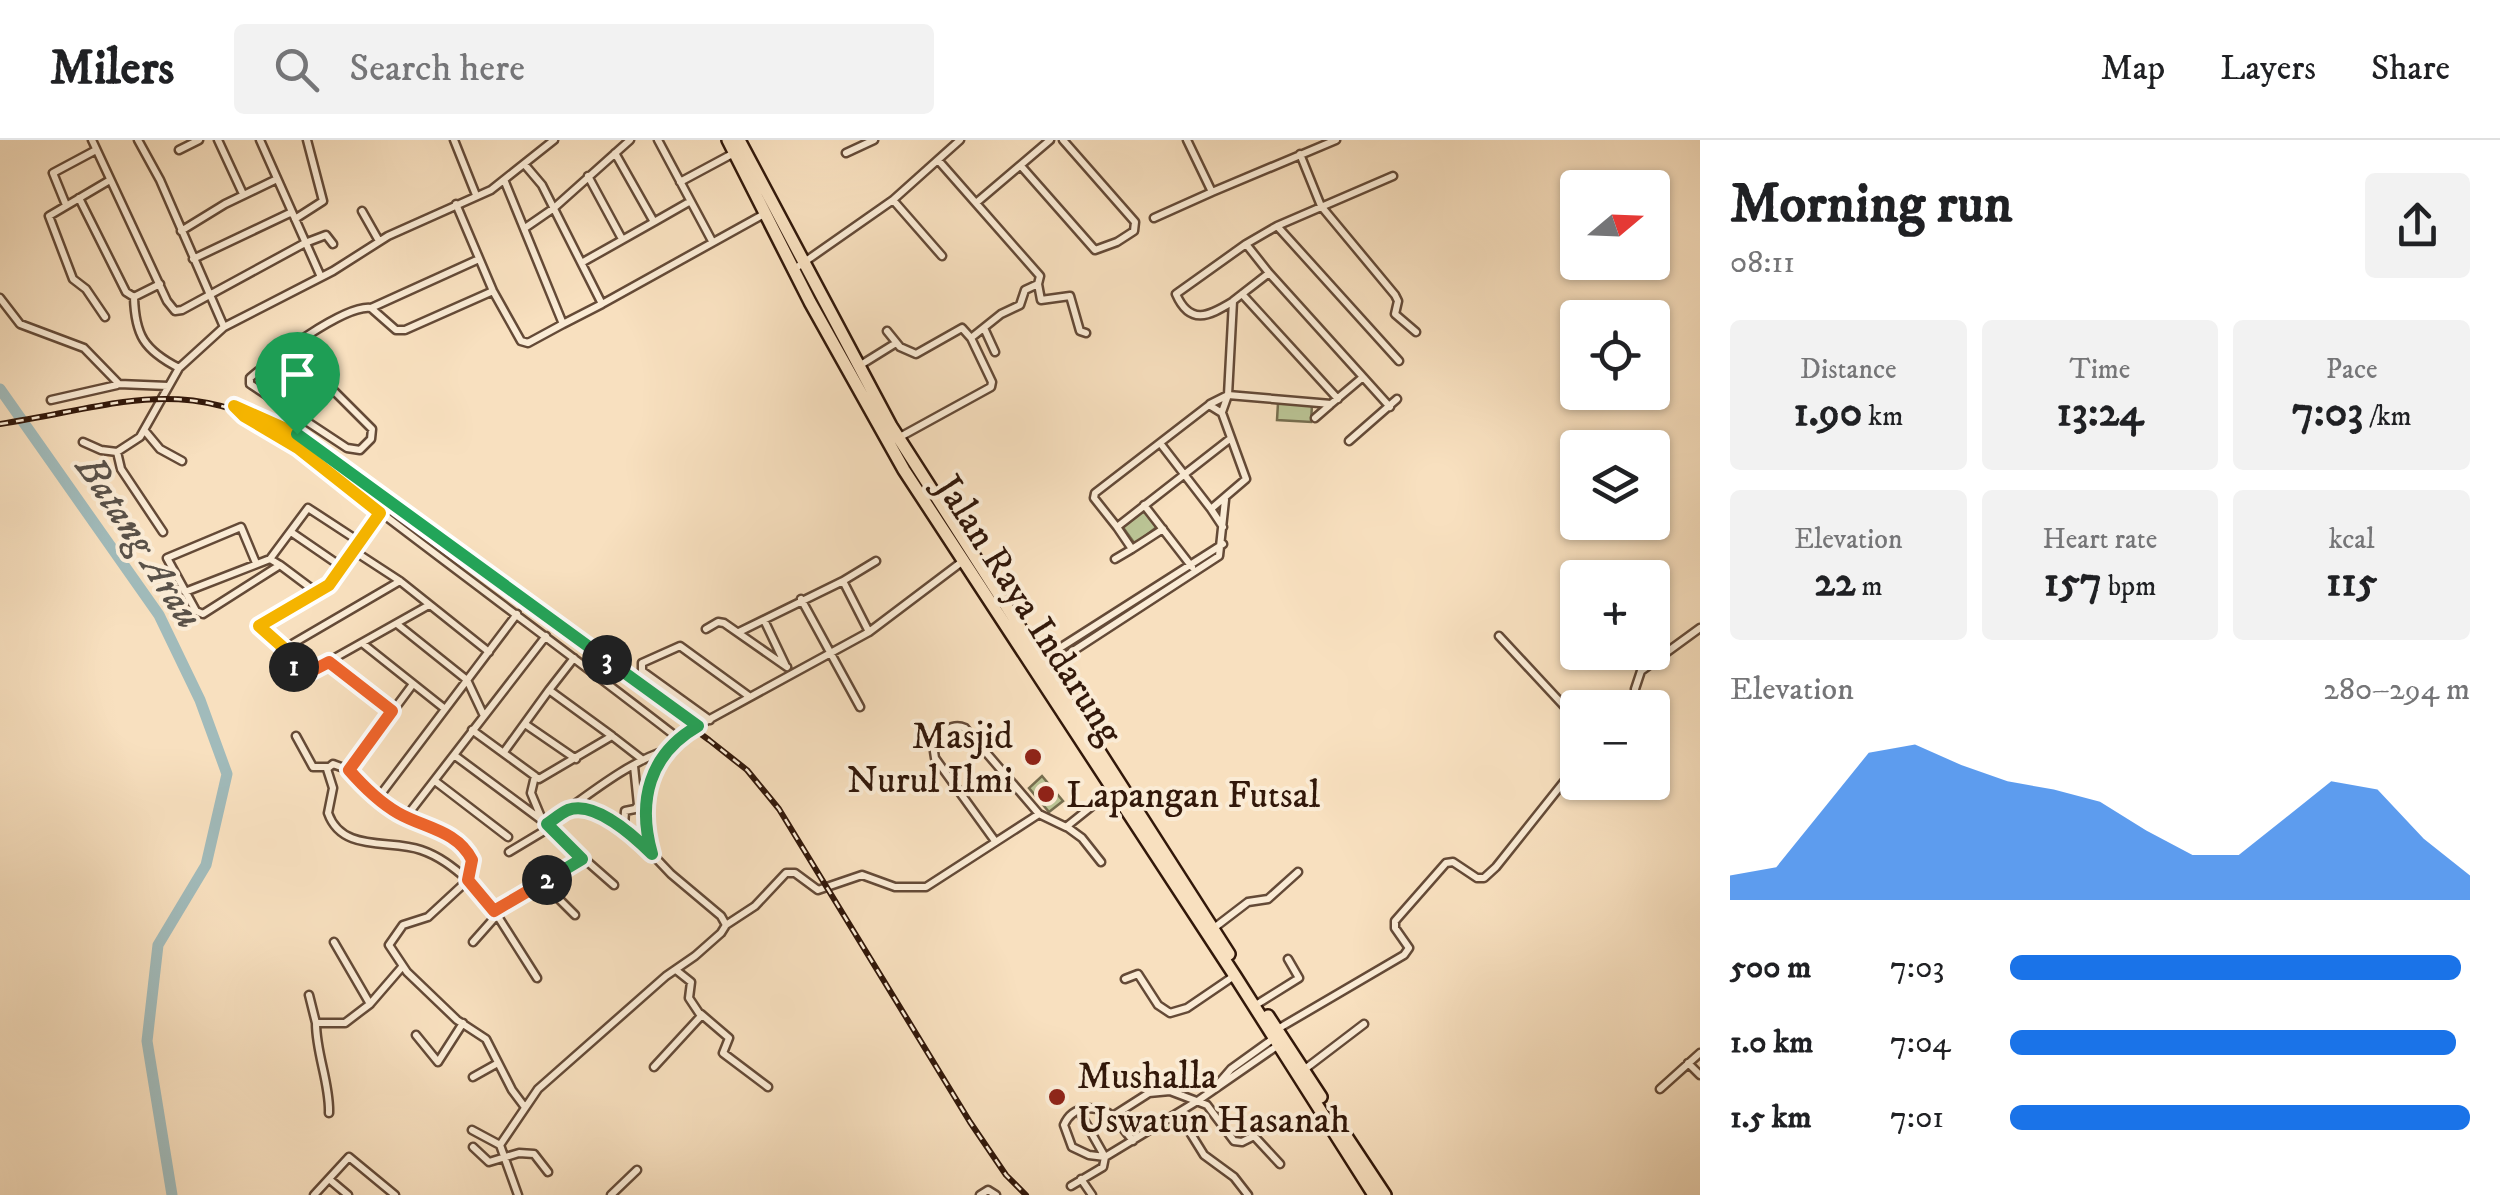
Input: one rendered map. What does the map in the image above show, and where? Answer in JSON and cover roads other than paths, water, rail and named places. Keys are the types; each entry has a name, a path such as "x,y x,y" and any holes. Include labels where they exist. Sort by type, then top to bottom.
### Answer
{"highway":[{"name":"Jalan Raya Indarung","path":"728,140 764,214 784,240"},
{"name":"Jalan Raya Indarung","path":"738,140 884,436 1259,1002 1277,1037 1304,1070 1374,1195"},
{"name":"Jalan Raya Indarung","path":"798,267 898,438 1043,665 1119,795"},
{"name":"Jalan Raya Indarung","path":"1214,935 1234,976 1384,1195"}],"street":[{"path":"92,140 167,301 177,312 305,243 326,235 333,244"},
{"path":"138,140 224,326"},
{"path":"178,150 199,140"},
{"path":"218,140 243,194"},
{"path":"260,140 321,277"},
{"path":"193,259 323,202 307,140"},
{"path":"454,140 476,195"},
{"path":"83,442 117,452 144,431 179,368 224,326 321,277 388,236 504,182 554,140"},
{"path":"525,228 554,208 630,140"},
{"path":"658,140 712,242"},
{"path":"848,140 854,149"},
{"path":"846,154 874,140"},
{"path":"798,267 893,200 960,140"},
{"path":"976,202 1050,140"},
{"path":"1021,166 1095,250 1122,240 1134,231 1136,222 1063,140"},
{"path":"1188,140 1212,192"},
{"path":"1154,218 1336,140"},
{"path":"66,205 52,173 96,150"},
{"path":"615,153 654,222"},
{"path":"680,182 734,154"},
{"path":"1300,154 1321,206 1398,299 1395,314 1416,332"},
{"path":"938,160 1040,276 1041,300 1070,296 1080,331 1086,333"},
{"path":"525,165 542,185 602,304"},
{"path":"588,176 622,239"},
{"path":"1269,272 1209,316 1201,317 1186,308 1176,294 1277,226 1394,176"},
{"path":"182,231 243,194 277,179"},
{"path":"105,317 90,294 73,279 50,214 110,180"},
{"path":"504,182 563,324"},
{"path":"79,198 126,292 134,296"},
{"path":"893,200 942,256"},
{"path":"583,262 689,202"},
{"path":"456,204 493,291 522,343 602,304 764,214"},
{"path":"362,212 379,241"},
{"path":"1277,226 1399,361"},
{"path":"1246,244 1390,408"},
{"path":"292,349 372,429 360,450 350,450 250,384 252,376 341,314 371,308 479,259"},
{"path":"134,296 160,284"},
{"path":"971,338 1001,314 1020,305 1024,291 1038,284"},
{"path":"371,308 400,331 425,324 493,291"},
{"path":"1242,294 1334,401"},
{"path":"134,296 134,321 141,338 179,368"},
{"path":"0,298 20,324 84,348 119,384"},
{"path":"1210,509 1246,479 1222,413 1228,395 1234,301"},
{"path":"887,331 896,343 917,354 962,328 971,338 992,382 992,388 898,438"},
{"path":"984,328 995,352"},
{"path":"858,367 896,343"},
{"path":"1315,418 1363,377"},
{"path":"50,400 119,384 168,386"},
{"path":"1132,548 1094,498 1095,494 1209,405 1228,395 1334,401"},
{"path":"1349,441 1397,399"},
{"path":"1209,405 1222,413"},
{"path":"678,738 298,448 234,406 297,434 698,726"},
{"path":"144,431 160,449 182,461"},
{"path":"1116,526 1231,438"},
{"path":"1160,443 1223,527"},
{"path":"117,452 122,469 163,532"},
{"path":"1043,665 1193,568 1223,544 1226,498"},
{"path":"1144,505 1193,568"},
{"path":"185,592 270,559 304,512 312,508 360,542"},
{"path":"380,513 329,585 259,626 286,650 301,676 429,605"},
{"path":"256,563 241,526 169,556 167,561 196,611 203,614 280,565"},
{"path":"1115,560 1163,529"},
{"path":"291,532 342,567"},
{"path":"354,551 400,580 488,652"},
{"path":"270,559 316,592"},
{"path":"652,854 647,831 653,770 678,738 789,671 832,654 869,632 964,560"},
{"path":"739,632 876,561"},
{"path":"236,571 244,587"},
{"path":"286,650 400,580"},
{"path":"843,581 869,632"},
{"path":"802,600 860,707"},
{"path":"378,798 518,614"},
{"path":"764,620 789,671"},
{"path":"706,629 721,622 789,671"},
{"path":"397,624 467,680 484,716"},
{"path":"1635,690 1641,672 1700,628"},
{"path":"406,818 546,636"},
{"path":"1499,636 1560,702"},
{"path":"362,643 445,709"},
{"path":"711,721 642,671 642,663 680,646 750,697"},
{"path":"504,752 574,658"},
{"path":"329,662 392,711"},
{"path":"349,770 413,684"},
{"path":"549,690 643,760"},
{"path":"525,724 576,758"},
{"path":"994,841 936,758 934,745 945,730 965,728 1039,814 1082,838 1101,862"},
{"path":"472,730 542,778 612,736"},
{"path":"296,736 313,767 336,764 349,770 406,818 434,827 466,850 472,860 468,880 435,912 403,925 389,945 402,967 486,1040 524,1106"},
{"path":"509,852 643,760 668,750"},
{"path":"454,755 546,823 614,885"},
{"path":"624,827 625,810 638,807 634,766"},
{"path":"328,767 333,788 328,814 338,829 360,842 402,845 445,861 468,880 496,913 537,978"},
{"path":"535,776 532,793 546,823"},
{"path":"434,780 508,838"},
{"path":"1133,1142 1114,1116 1100,1108 1079,1110 1066,1118 1067,1139 1080,1152 1104,1157 1133,1142 1199,1100 1277,1037 1404,954 1409,948 1395,928 1395,921 1446,863 1450,861 1477,878 1484,878 1560,787"},
{"path":"1066,827 1119,795"},
{"path":"568,810 582,809 624,827 721,916 726,925"},
{"path":"500,1146 524,1106 553,1076 721,934 726,925 755,906 786,873 795,873 818,890 868,875 895,887 926,887 1039,814"},
{"path":"473,942 496,913 582,859"},
{"path":"1214,935 1248,902 1264,901 1298,872"},
{"path":"543,883 575,915"},
{"path":"334,942 370,1004"},
{"path":"1259,1002 1300,978 1288,960"},
{"path":"316,1023 346,1023 370,1004 402,967"},
{"path":"676,970 690,982 688,998 700,1014 730,1039 723,1053 768,1087"},
{"path":"1125,979 1138,974 1158,1005 1170,1013 1187,1008 1234,976"},
{"path":"309,995 328,1089 328,1113"},
{"path":"654,1066 700,1014"},
{"path":"416,1034 438,1062 462,1023"},
{"path":"1304,1070 1364,1024"},
{"path":"1660,1089 1700,1054"},
{"path":"473,1077 498,1063"},
{"path":"1688,1064 1700,1075"},
{"path":"1114,1116 1156,1090 1199,1100 1212,1110 1234,1141 1254,1136 1280,1164"},
{"path":"1071,1186 1103,1167 1104,1157 1079,1110"},
{"path":"1178,1113 1204,1155 1234,1177 1248,1195"},
{"path":"472,1130 500,1146 518,1195"},
{"path":"473,1147 487,1161 529,1152 548,1172"},
{"path":"314,1195 352,1157 395,1195"},
{"path":"611,1195 637,1170"},
{"path":"329,1179 348,1195"},
{"path":"1082,1179 1092,1195"},
{"path":"980,1195 988,1190 996,1195"}],"waterway":[{"name":"Batang Arau","path":"0,389 159,615 200,700 227,774 206,865 158,945 147,1041 172,1195"}],"railway":[{"path":"0,424 154,399 223,406 261,420 303,441 709,740 747,770 779,809 970,1122 1006,1175 1026,1195"}],"place":[{"name":"Masjid Nurul Ilmi","path":"1033,757"},
{"name":"Lapangan Futsal","path":"1046,794"},
{"name":"Mushalla Uswatun Hasanah","path":"1057,1097"}]}
